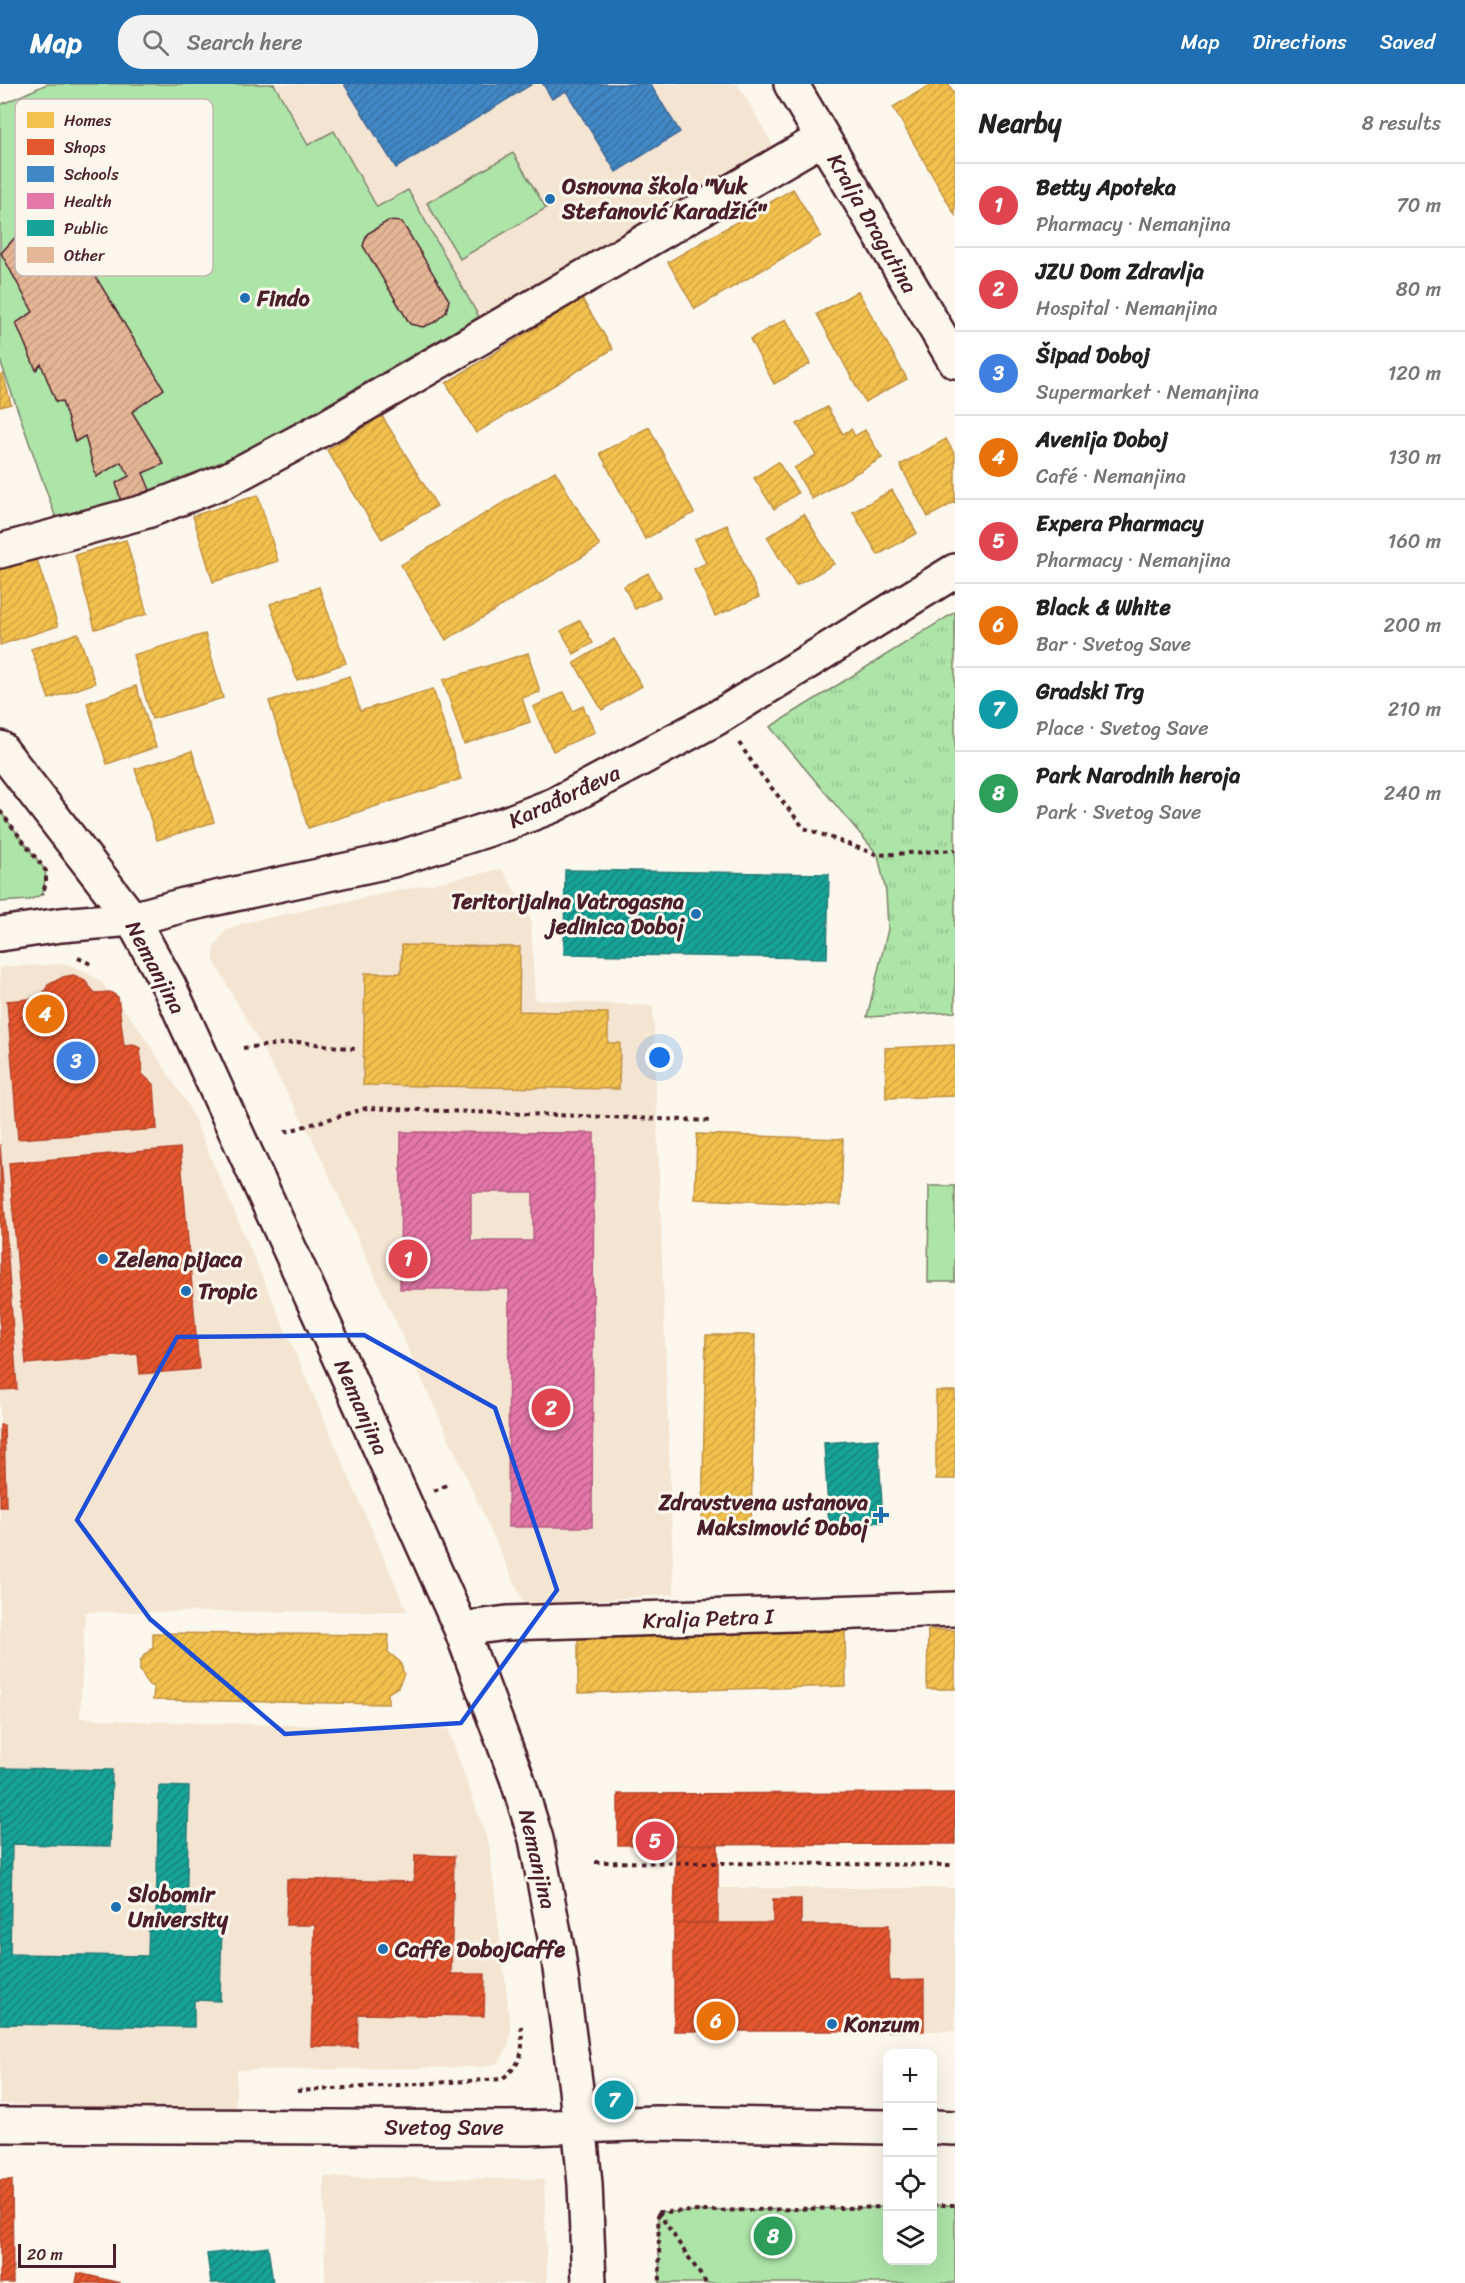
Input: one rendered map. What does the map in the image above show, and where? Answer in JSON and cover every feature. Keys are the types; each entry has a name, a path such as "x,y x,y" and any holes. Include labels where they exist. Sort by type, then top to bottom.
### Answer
{"street":[{"name":"Kralja Dragutina","path":"791,84 955,361"},
{"path":"0,551 147,511 227,480 328,426 823,138"},
{"name":"Karađorđeva","path":"0,934 61,925 132,919 184,905 393,860 505,824 554,805 715,719 955,571"},
{"name":"Nemanjina","path":"0,748 132,919 174,997 461,1629 517,1778 536,1839 558,1953 580,2126 589,2283"},
{"name":"Kralja Petra I","path":"461,1629 507,1623 955,1609"},
{"name":"Svetog Save","path":"0,2125 528,2128 656,2123 883,2127"},
{"path":"937,2127 955,2128"}],"path":[{"path":"733,734 758,771 804,828 878,855 955,850"},
{"path":"0,811 46,871"},
{"path":"243,1048 300,1042 355,1049"},
{"path":"285,1132 367,1108 713,1121"},
{"path":"596,1862 955,1865"},
{"path":"293,2091 502,2079 515,2068 523,2053 521,2026"},
{"path":"937,2205 955,2205"},
{"path":"658,2212 883,2207"},
{"path":"658,2212 660,2283"},
{"path":"658,2212 706,2283"}],"highlighted area":[{"path":"364,1335 495,1408 557,1590 461,1723 285,1734 150,1619 77,1520 177,1337"}],"shaded area":[{"name":"Osnovna škola \"Vuk Stefanović Karadžić\"","path":"274,84 738,84 775,149 479,317 408,190 378,207 334,131 308,145"},
{"path":"502,869 531,919 535,1000 653,1006 674,1594 525,1606 313,1140 214,961 214,947 226,930 244,923"},
{"path":"67,964 101,982 138,1027 188,1105 407,1611 85,1612 80,1718 448,1729 489,1845 511,2031 508,2048 498,2063 481,2067 237,2070 235,2112 0,2104 0,967"},
{"path":"674,1888 955,1888 955,2031 674,2031"},
{"path":"324,2177 544,2179 547,2283 325,2283"}],"green space":[{"path":"47,84 274,84 308,145 334,131 377,207 408,190 479,317 264,441 184,480 57,521 0,360 0,105"},
{"path":"513,153 546,208 460,259 427,203"},
{"path":"955,612 955,1012 867,1017 888,929 886,892 878,855 770,727"},
{"path":"0,811 46,871 43,894 29,900 0,902"},
{"path":"929,1186 955,1186 955,1282 928,1282"},
{"path":"937,2205 955,2205 955,2283 660,2283 658,2212 883,2207 883,2265 937,2265"}],"building: Homes":[{"path":"932,84 948,84 955,96 955,215 893,107"},
{"path":"793,189 821,236 695,309 668,262"},
{"path":"858,291 907,379 865,402 817,314"},
{"path":"582,299 613,349 476,433 446,383"},
{"path":"786,319 810,364 774,384 750,339"},
{"path":"3,374 11,404 0,407 0,375"},
{"path":"827,407 843,434 851,429 855,436 865,430 882,458 812,499 794,468 816,455 797,424"},
{"path":"382,416 437,506 382,539 327,450"},
{"path":"649,427 694,513 645,539 600,453"},
{"path":"946,439 955,455 955,502 928,517 900,465"},
{"path":"778,462 798,493 774,509 754,478"},
{"path":"555,471 600,546 446,640 401,565"},
{"path":"892,490 917,533 878,555 853,512"},
{"path":"258,495 278,561 213,582 193,516"},
{"path":"804,514 834,564 796,586 767,537"},
{"path":"727,525 759,597 715,616 694,569 706,563 695,539"},
{"path":"126,540 147,614 95,629 75,555"},
{"path":"36,557 58,626 0,645 0,569"},
{"path":"648,573 660,597 635,609 624,586"},
{"path":"319,587 346,663 297,680 270,604"},
{"path":"580,620 593,643 574,654 561,631"},
{"path":"78,633 95,683 49,699 31,649"},
{"path":"205,634 223,698 152,719 133,655"},
{"path":"614,639 642,686 602,710 574,663"},
{"path":"528,653 540,692 522,698 530,722 464,744 443,680"},
{"path":"350,676 360,711 433,689 461,779 308,828 269,701"},
{"path":"136,686 156,747 107,764 87,703"},
{"path":"564,692 573,711 583,706 595,732 553,751 533,707"},
{"path":"192,751 214,822 157,840 135,769"},
{"path":"402,945 520,947 519,1011 608,1013 608,1043 620,1043 619,1089 363,1085 365,973 401,973"},
{"path":"955,1045 955,1096 886,1098 885,1048"},
{"path":"697,1134 843,1139 841,1205 695,1199"},
{"path":"706,1335 755,1335 751,1526 702,1526"},
{"path":"936,1391 955,1391 955,1479 936,1479"},
{"path":"845,1630 846,1686 578,1693 578,1635"},
{"path":"928,1630 955,1630 955,1689 927,1689"},
{"path":"153,1633 389,1635 388,1652 400,1662 404,1674 398,1687 388,1693 388,1704 153,1700 154,1688 148,1684 140,1670 140,1662 153,1648"}],"building: Shops":[{"path":"73,975 83,979 95,993 110,992 118,997 124,1046 134,1045 140,1048 142,1074 154,1085 157,1129 18,1139 7,1001 41,998 48,985 63,977"},
{"path":"0,1144 17,1389 0,1390"},
{"name":"Zelena pijaca","path":"180,1148 199,1369 140,1374 138,1354 26,1364 9,1163"},
{"path":"0,1425 4,1425 6,1507 0,1507"},
{"path":"955,1793 955,1844 618,1845 618,1794"},
{"path":"718,1844 718,1922 674,1923 676,1845"},
{"name":"Caffe DobojCaffe","path":"415,1855 454,1856 451,1974 485,1974 484,2016 358,2014 357,2047 311,2046 315,1925 286,1925 287,1879 414,1882"},
{"path":"773,1899 801,1899 801,1925 889,1925 889,1981 924,1980 924,2031 674,2031 674,1923 773,1923"},
{"path":"0,2180 12,2180 13,2283 0,2283"},
{"path":"78,2273 121,2283 76,2283"}],"building: Schools":[{"path":"344,84 532,84 396,168"},
{"path":"543,84 650,84 680,132 616,172 566,91 552,99"}],"building: Health":[{"path":"401,1132 594,1133 592,1527 508,1527 509,1289 400,1289","holes":["471,1192 533,1192 533,1241 471,1241"]}],"building: Public":[{"name":"Teritorijalna Vatrogasna jedinica Doboj","path":"565,870 829,874 827,958 564,954"},
{"path":"878,1439 883,1522 829,1525 824,1443"},
{"path":"0,1768 112,1770 110,1846 12,1844 10,1954 148,1956 149,1919 156,1919 159,1786 189,1787 186,1919 222,1920 220,2001 194,2000 194,2027 0,2024"},
{"path":"268,2247 273,2283 211,2283 207,2254"}],"building: Other":[{"path":"388,221 402,222 449,300 446,312 435,322 423,327 410,324 363,246 367,234"},
{"path":"15,238 15,276 95,276 164,389 132,412 164,464 143,473 150,490 121,502 116,483 129,476 121,462 96,477 85,436 75,442 62,401 56,402 41,364 36,370 16,323 33,312 1,253"}],"place":[{"name":"Osnovna škola \"Vuk Stefanović Karadžić\"","path":"550,199"},
{"name":"Findo","path":"245,298"},
{"name":"Teritorijalna Vatrogasna jedinica Doboj","path":"696,914"},
{"name":"Avenija Doboj","path":"45,1014"},
{"name":"Šipad Doboj","path":"76,1061"},
{"name":"Zelena pijaca","path":"103,1259"},
{"name":"Betty Apoteka","path":"408,1259"},
{"name":"Tropic","path":"186,1291"},
{"name":"JZU Dom Zdravlja","path":"551,1408"},
{"name":"Zdravstvena ustanova Maksimović Doboj","path":"881,1515"},
{"name":"Expera Pharmacy","path":"655,1841"},
{"name":"Slobomir University","path":"116,1907"},
{"name":"Caffe DobojCaffe","path":"383,1949"},
{"name":"Black & White","path":"716,2021"},
{"name":"Konzum","path":"832,2024"},
{"name":"Gradski Trg","path":"614,2100"},
{"name":"Park Narodnih heroja","path":"773,2236"}]}
